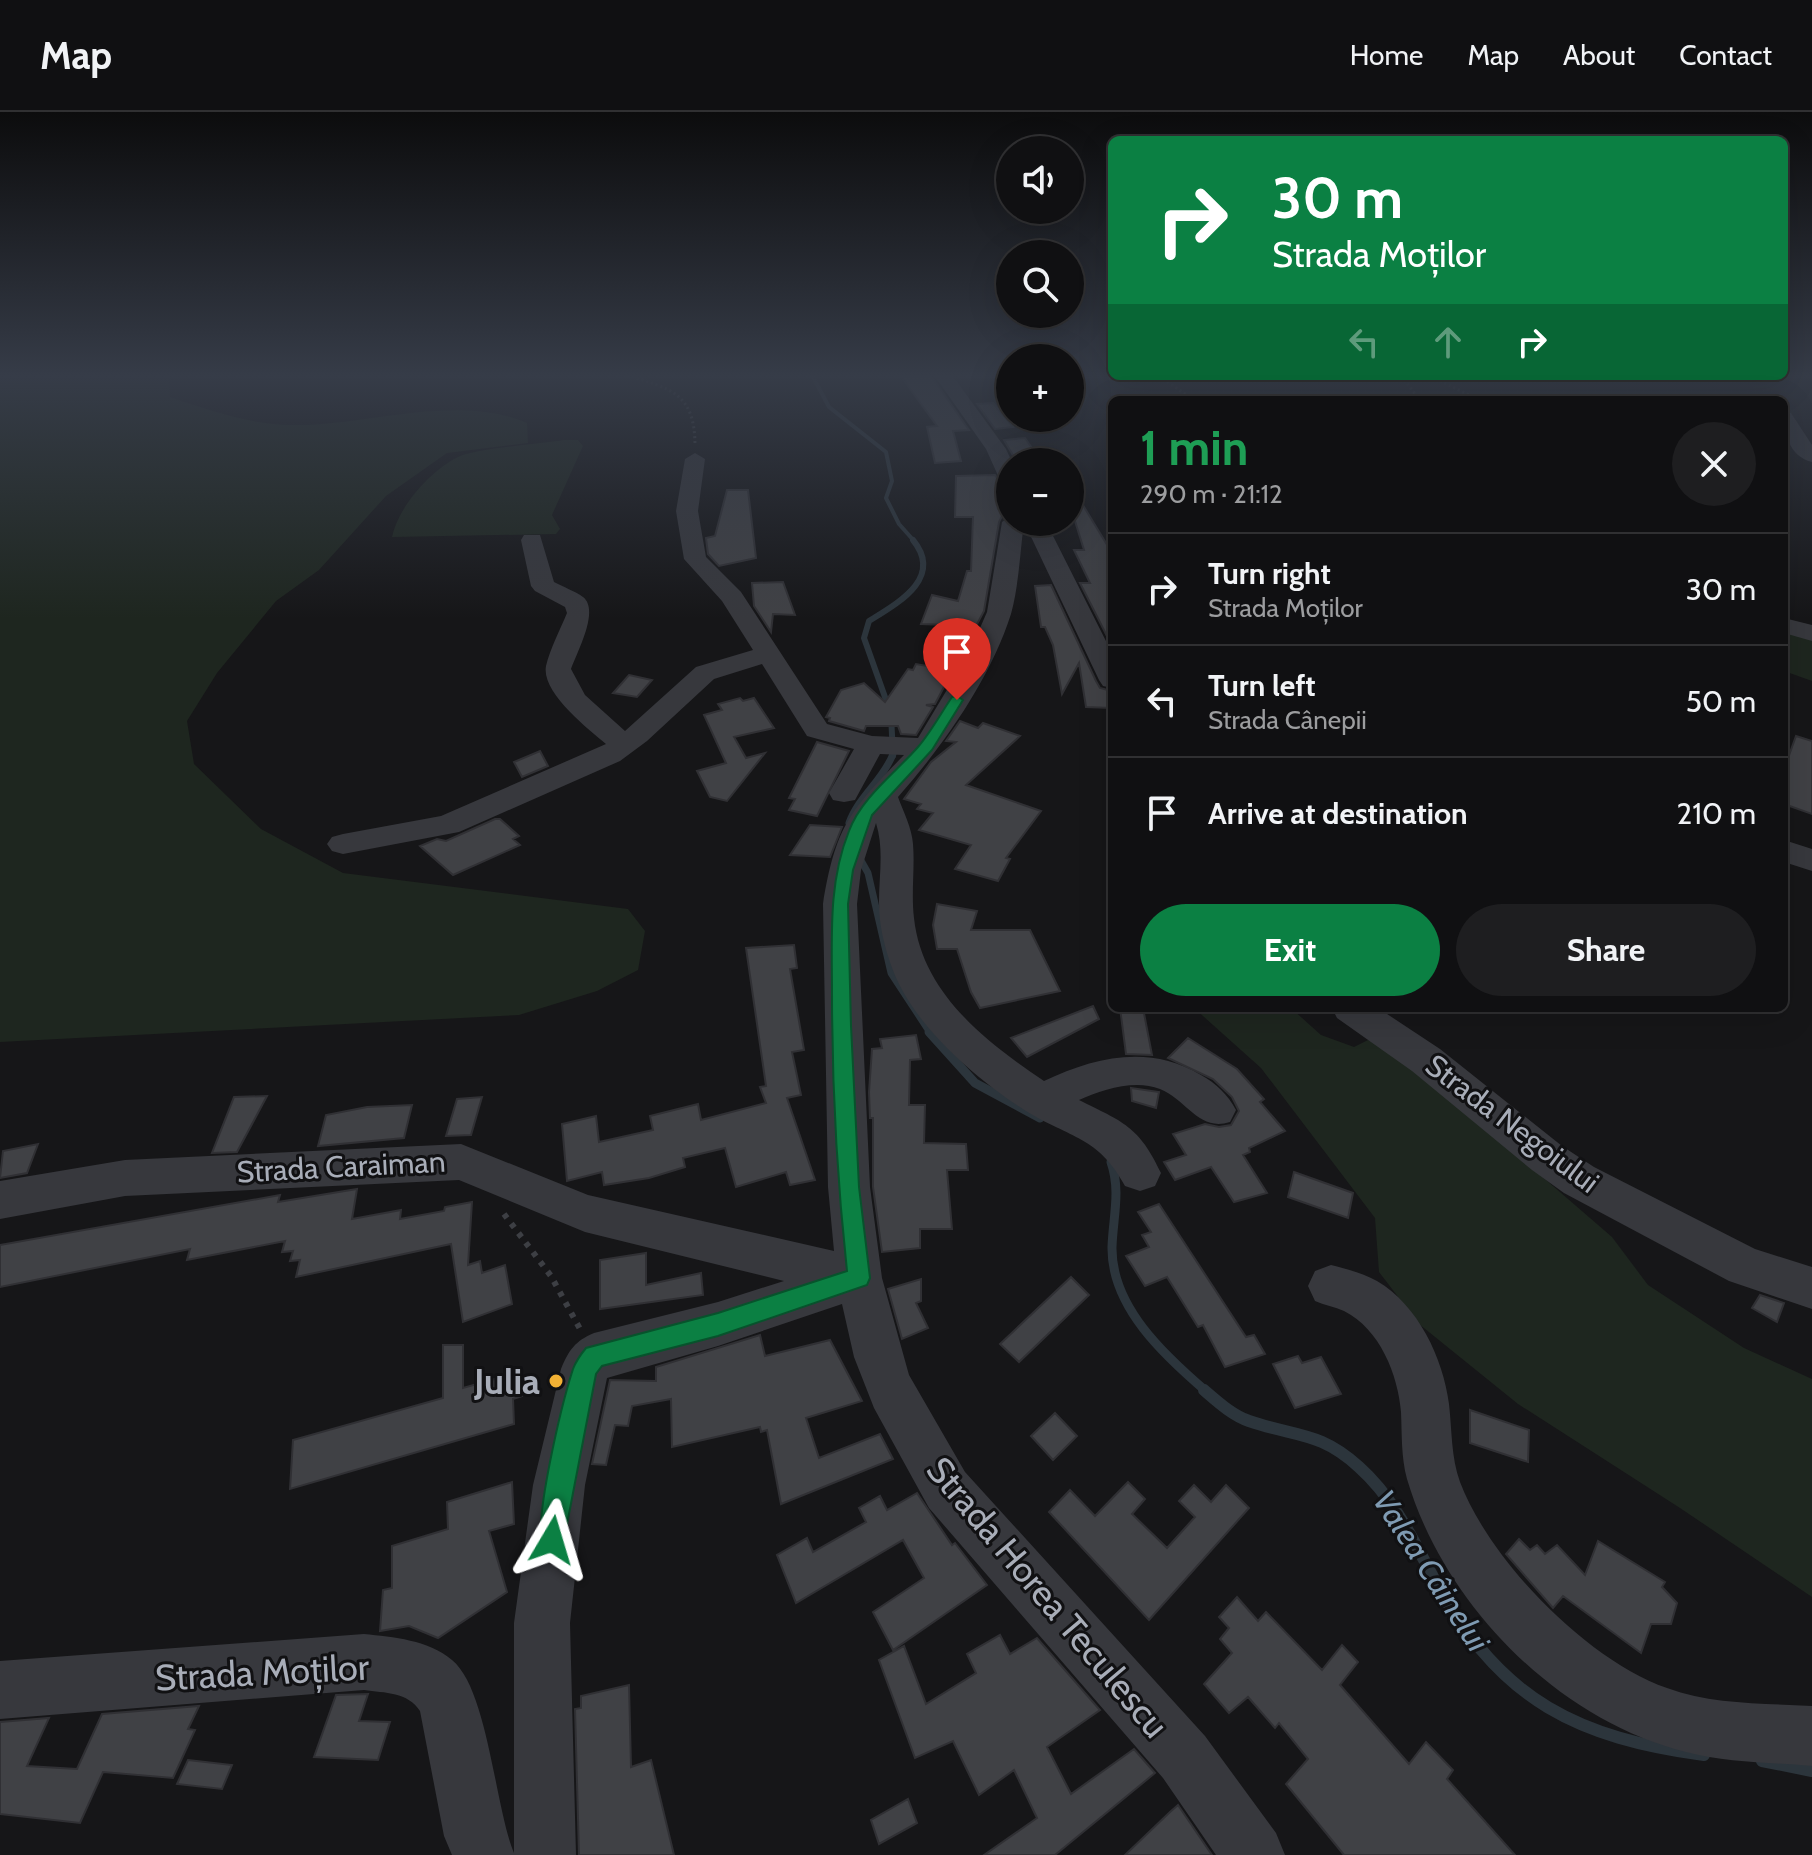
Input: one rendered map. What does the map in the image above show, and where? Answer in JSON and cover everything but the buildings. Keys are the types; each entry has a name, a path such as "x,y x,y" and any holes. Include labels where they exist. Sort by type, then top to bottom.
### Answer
{"street":[{"path":"695,459 687,511 695,559 732,597 817,730 871,745 927,747"},
{"name":"Strada Horea Teculescu","path":"1011,536 999,612 982,653 927,747 866,813 857,829 845,870 840,904 842,1026 849,1187 859,1278 878,1357 891,1391 947,1490 1184,1757 1254,1855"},
{"path":"1042,536 1108,672"},
{"path":"532,540 543,586 576,603 579,613 558,669 559,678 577,702 624,745"},
{"path":"1788,626 1812,633"},
{"path":"343,844 459,821 610,755 705,673 766,654"},
{"path":"844,793 871,745"},
{"path":"882,795 897,840 897,920 915,981 952,1029 983,1060 1041,1100 1113,1136 1129,1153 1140,1173"},
{"path":"1788,852 1812,860"},
{"name":"Strada Negoiului","path":"1356,1012 1426,1060 1547,1158 1579,1180 1745,1266 1812,1288"},
{"path":"1041,1100 1108,1072 1134,1069 1159,1072 1182,1080 1216,1110"},
{"name":"Strada Caraiman","path":"0,1200 125,1178 461,1162 548,1200 632,1227 859,1278"},
{"path":"545,1855 542,1623 559,1485 585,1369 594,1356 718,1324 859,1278"},
{"path":"1331,1286 1359,1295 1383,1315 1404,1341 1421,1383 1432,1477 1451,1526 1480,1573 1567,1663 1620,1698 1669,1719 1720,1728 1812,1736"},
{"name":"Strada Moților","path":"0,1690 364,1662 406,1668 434,1681 448,1703 475,1836 483,1855"}],"path":[{"path":"482,1170 495,1202 551,1276 594,1356"}],"shaded area":[{"path":"0,456 442,456 386,496 319,570 276,601 217,673 187,721 194,764 261,829 343,873 628,909 645,931 638,970 597,991 519,1015 0,1042"},
{"path":"578,456 552,515 560,529 556,534 392,537 395,525 417,491 437,471 458,457"},
{"path":"1788,629 1812,636 1812,681 1788,672"},
{"path":"1198,1012 1295,1012 1321,1035 1354,1047 1378,1035 1612,1237 1648,1285 1744,1348 1812,1379 1812,1597 1518,1404 1419,1324 1379,1272 1375,1218 1261,1068"}],"waterway":[{"name":"Valea Câinelui","path":"887,456 892,481 886,498 899,524 915,542"},
{"name":"Valea Câinelui","path":"893,754 891,714 864,638 869,621 904,597 920,578 923,566 921,554 913,540"},
{"name":"Valea Câinelui","path":"849,823 893,754"},
{"name":"Valea Câinelui","path":"859,857 868,873 891,973 931,1034"},
{"name":"Valea Câinelui","path":"929,1032 975,1083 1040,1118"},
{"name":"Valea Câinelui","path":"1111,1162 1116,1194 1112,1247 1114,1269 1121,1290 1131,1310 1158,1346 1207,1392"},
{"name":"Valea Câinelui","path":"1204,1390 1243,1418 1319,1441 1345,1455 1359,1467 1395,1509 1463,1627 1489,1659 1548,1708 1619,1738 1704,1755"},
{"name":"Valea Câinelui","path":"1762,1761 1812,1771"}],"place":[{"name":"Julia","path":"556,1381"}],"route":[{"path":"552,1540 559,1485 585,1369 594,1356 718,1324 859,1278 849,1187 842,1026 840,904 845,870 857,829 866,813 927,747 957,700"}]}
